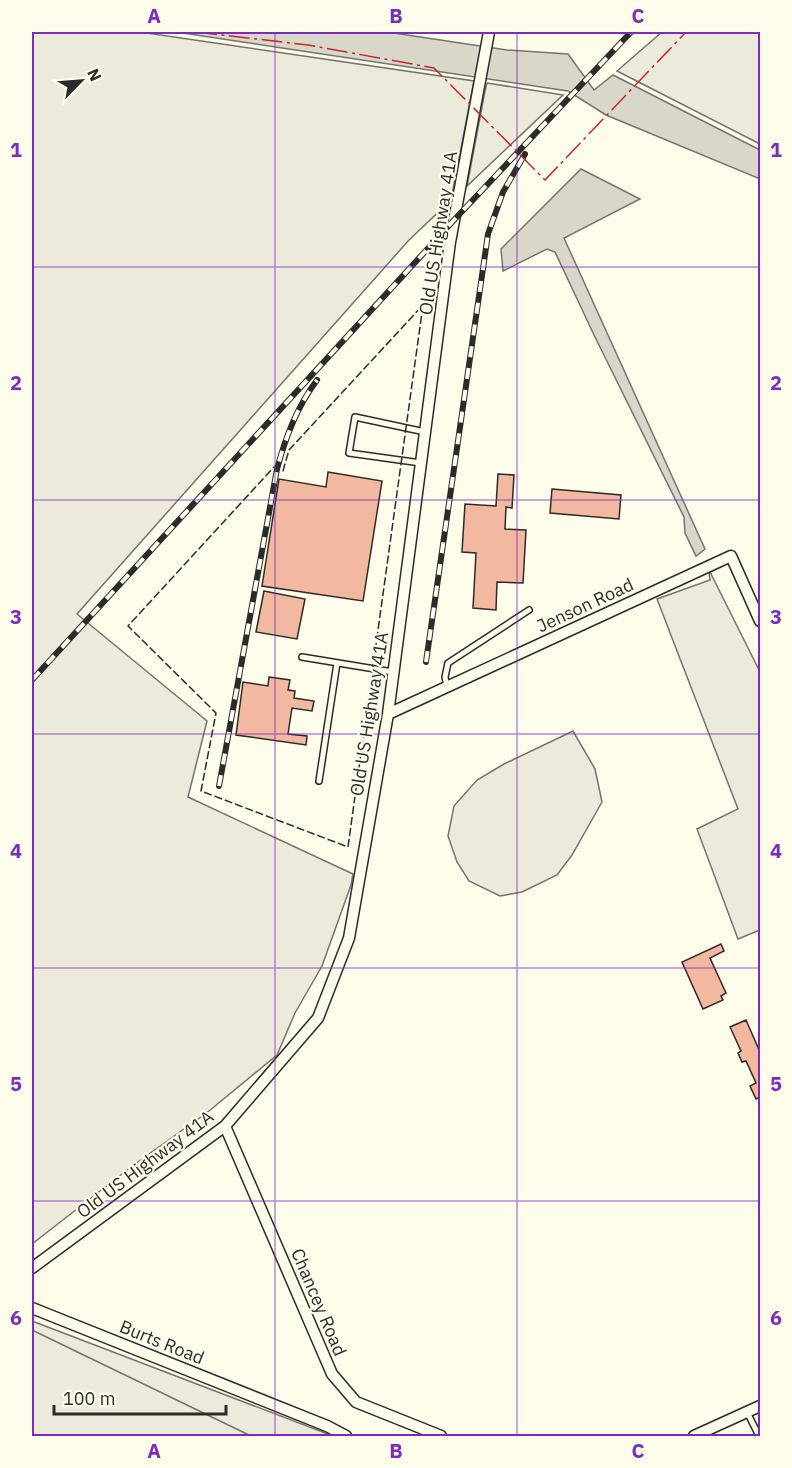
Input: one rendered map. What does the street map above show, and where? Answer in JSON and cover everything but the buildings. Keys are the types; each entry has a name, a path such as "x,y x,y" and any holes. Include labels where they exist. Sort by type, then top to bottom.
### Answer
{"street":[{"name":"Old US Highway 41A","path":"32,1268 225,1126 318,1018 349,938 388,714 450,242 488,36"},
{"name":"Jenson Road","path":"388,714 731,556 760,621"},
{"name":"Chancey Road","path":"225,1126 332,1374 356,1402 441,1437"},
{"name":"Burts Road","path":"32,1308 327,1426 346,1437"},
{"path":"694,1437 760,1406"}],"lane":[{"path":"421,463 349,453 355,417 425,432"},
{"path":"447,686 445,678 448,663 529,610"},
{"path":"302,657 393,672"},
{"path":"319,781 337,663"},
{"path":"747,1412 759,1437"}],"shaded area":[{"path":"32,32 140,32 474,81 451,200 409,240 77,614 207,721 188,797 353,874 322,966 295,1013 277,1055 209,1111 131,1167 32,1244"},
{"path":"176,32 387,32 507,50 568,54 594,90 613,75 760,150 760,179 606,115 568,91"},
{"path":"662,32 760,32 760,144 617,71"},
{"path":"487,83 563,95 467,186 485,91"},
{"path":"581,169 640,199 564,238 705,549 696,556 685,533 684,517 555,252 547,249 503,271 501,249"},
{"path":"709,572 760,672 760,930 738,939 697,829 738,809 657,599 710,580"},
{"path":"573,731 595,769 602,802 572,855 557,875 522,892 500,896 469,881 457,862 448,836 454,806 477,780 504,764"},
{"path":"32,1321 333,1436 32,1436"},
{"path":"32,1330 251,1436 32,1436"}],"railway":[{"path":"32,680 454,220 631,32"},
{"path":"426,662 488,234 503,192 525,154"},
{"path":"219,786 277,469 293,422 317,380"}],"fence":[{"path":"423,305 348,847 201,791 216,713 128,626 274,467 283,471 289,450 423,305"}],"power":[{"path":"196,32 308,45 434,68 545,180 686,32"}]}
